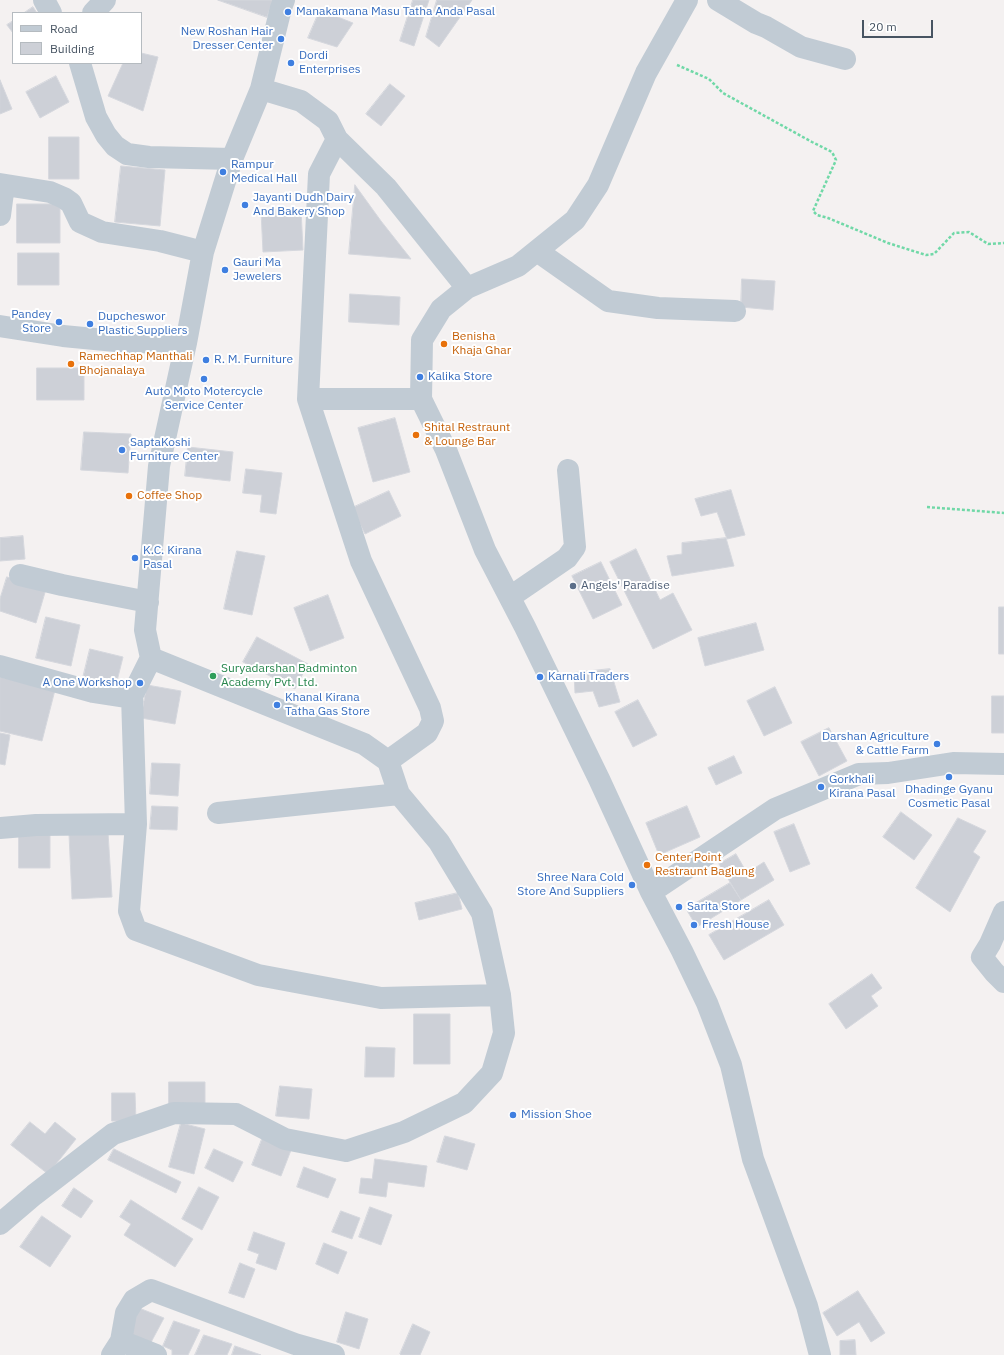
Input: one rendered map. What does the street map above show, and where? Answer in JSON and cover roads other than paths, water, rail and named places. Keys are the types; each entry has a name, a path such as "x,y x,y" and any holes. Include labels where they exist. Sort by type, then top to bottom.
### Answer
{"street":[{"path":"44,0 50,12"},
{"path":"94,12 105,0"},
{"path":"284,0 261,89 232,159 203,252 186,343 158,466 145,630 151,658 132,696 136,824 129,911 136,930 258,975 382,998 500,996"},
{"path":"687,0 646,73 598,185 575,220 518,266 466,288 441,309 422,340 421,399 446,450 485,550 510,597 599,780 651,892 704,997 731,1066 753,1159 807,1306 820,1355"},
{"path":"718,0 756,23 801,47 844,59"},
{"path":"80,64 96,117 106,135 115,146 127,154 149,157 232,159"},
{"path":"261,89 301,101 328,121 337,139 386,187 466,288"},
{"path":"337,139 319,174 308,399 361,561 430,708 433,721 427,733 388,761"},
{"path":"0,215 2,184 50,192 71,203 80,222 102,232 160,241 203,252"},
{"path":"536,251 608,301 658,308 735,310"},
{"path":"0,326 126,342 186,343"},
{"path":"308,399 421,399"},
{"path":"510,597 567,558 575,547 568,470"},
{"path":"20,575 148,602"},
{"path":"0,1224 34,1194 113,1134 174,1113 236,1114 285,1139 346,1151 404,1132 464,1103 492,1073 504,1033 500,996 482,913 438,842 399,794 388,761 364,744 151,658"},
{"path":"0,666 93,692 132,698"},
{"path":"651,892 775,809 859,774 888,773 953,763 1004,764"},
{"path":"218,813 399,794"},
{"path":"0,828 36,825 136,824"},
{"path":"1004,912 990,944 982,956 1004,982"},
{"path":"156,1355 116,1348 126,1313 134,1300 151,1290 295,1344 334,1355"}],"place":[{"name":"Manakamana Masu Tatha Anda Pasal","path":"288,12"},
{"name":"New Roshan Hair Dresser Center","path":"281,39"},
{"name":"Dordi Enterprises","path":"291,63"},
{"name":"Rampur Medical Hall","path":"223,172"},
{"name":"Jayanti Dudh Dairy And Bakery Shop","path":"245,205"},
{"name":"Gauri Ma Jewelers","path":"225,270"},
{"name":"Pandey Store","path":"59,322"},
{"name":"Dupcheswor Plastic Suppliers","path":"90,324"},
{"name":"Benisha Khaja Ghar","path":"444,344"},
{"name":"R. M. Furniture","path":"206,360"},
{"name":"Ramechhap Manthali Bhojanalaya","path":"71,364"},
{"name":"Kalika Store","path":"420,377"},
{"name":"Auto Moto Motercycle Service Center","path":"204,379"},
{"name":"Shital Restraunt & Lounge Bar","path":"416,435"},
{"name":"SaptaKoshi Furniture Center","path":"122,450"},
{"name":"Coffee Shop","path":"129,496"},
{"name":"K.C. Kirana Pasal","path":"135,558"},
{"name":"Angels' Paradise","path":"573,586"},
{"name":"Suryadarshan Badminton Academy Pvt. Ltd.","path":"213,676"},
{"name":"Karnali Traders","path":"540,677"},
{"name":"A One Workshop","path":"140,683"},
{"name":"Khanal Kirana Tatha Gas Store","path":"277,705"},
{"name":"Darshan Agriculture & Cattle Farm","path":"937,744"},
{"name":"Dhadinge Gyanu Cosmetic Pasal","path":"949,777"},
{"name":"Gorkhali Kirana Pasal","path":"821,787"},
{"name":"Center Point Restraunt Baglung","path":"647,865"},
{"name":"Shree Nara Cold Store And Suppliers","path":"632,885"},
{"name":"Sarita Store","path":"679,907"},
{"name":"Fresh House","path":"694,925"},
{"name":"Mission Shoe","path":"513,1115"}]}
